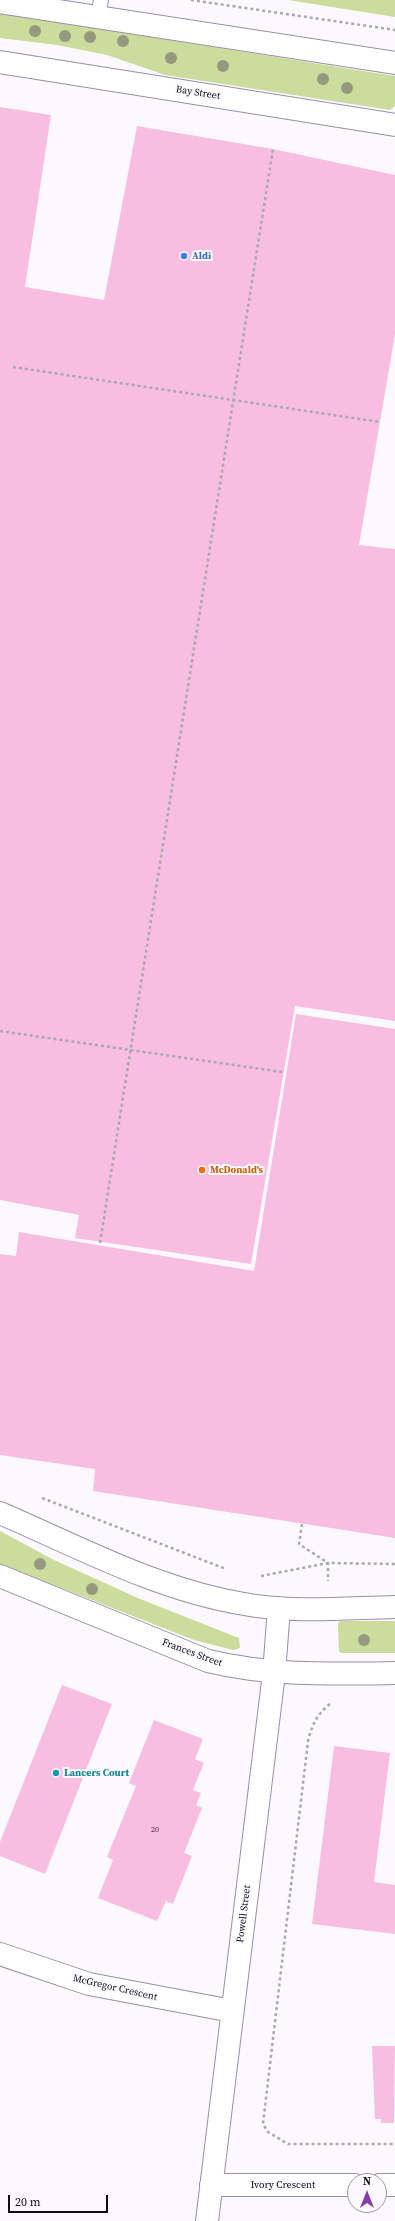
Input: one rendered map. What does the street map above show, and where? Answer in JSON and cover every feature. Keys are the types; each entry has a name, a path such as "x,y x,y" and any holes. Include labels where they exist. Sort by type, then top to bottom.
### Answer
{"street":[{"path":"0,2 99,8 395,63"},
{"name":"Bay Street","path":"0,62 395,125"},
{"path":"0,1513 162,1583 243,1604 279,1608 395,1607"},
{"name":"Frances Street","path":"0,1576 208,1661 240,1669 274,1673 395,1673"},
{"name":"Powell Street","path":"207,2221 274,1673 279,1608"},
{"name":"McGregor Crescent","path":"0,1954 89,1984 232,2011"},
{"name":"Ivory Crescent","path":"211,2186 347,2186"}],"path":[{"path":"191,0 395,30"},
{"path":"100,1243 272,149"},
{"path":"13,367 380,422"},
{"path":"0,1031 282,1072"},
{"path":"37,1496 227,1570"},
{"path":"302,1524 299,1544 328,1563"},
{"path":"328,1563 328,1584"},
{"path":"256,1577 328,1563 395,1564"},
{"path":"335,1700 322,1710 313,1723 308,1741 263,2124 268,2132 288,2144 395,2144"}],"green space":[{"path":"288,0 395,0 395,17"},
{"path":"0,13 395,76 395,106 390,110 165,75 107,55 57,45 0,38"},
{"path":"0,1531 54,1560 140,1599 239,1638 240,1647 233,1650 194,1640 0,1564"},
{"path":"340,1621 395,1621 395,1653 341,1653 339,1651 338,1624"}],"building":[{"path":"0,107 51,115 25,287 104,300 137,126 273,149 395,175 395,334 359,545 395,549 395,1021 295,1006 251,1264 75,1238 79,1215 0,1200"},
{"path":"296,1014 395,1029 395,1538 93,1491 95,1469 0,1455 0,1254 16,1256 19,1232 254,1271"},
{"name":"Lancers Court","path":"62,1685 112,1704 45,1874 0,1856 0,1842"},
{"path":"154,1720 203,1739 195,1759 204,1763 193,1790 201,1793 196,1805 202,1808 184,1853 192,1856 173,1904 166,1901 157,1921 98,1898 113,1860 107,1857 136,1786 129,1783"},
{"path":"334,1746 390,1753 374,1882 395,1885 395,1934 312,1924"},
{"path":"372,2046 395,2046 394,2123 381,2123 381,2119 375,2119"}],"place":[{"name":"Aldi","path":"184,256"},
{"name":"McDonald's","path":"202,1170"},
{"name":"Lancers Court","path":"56,1773"}]}
